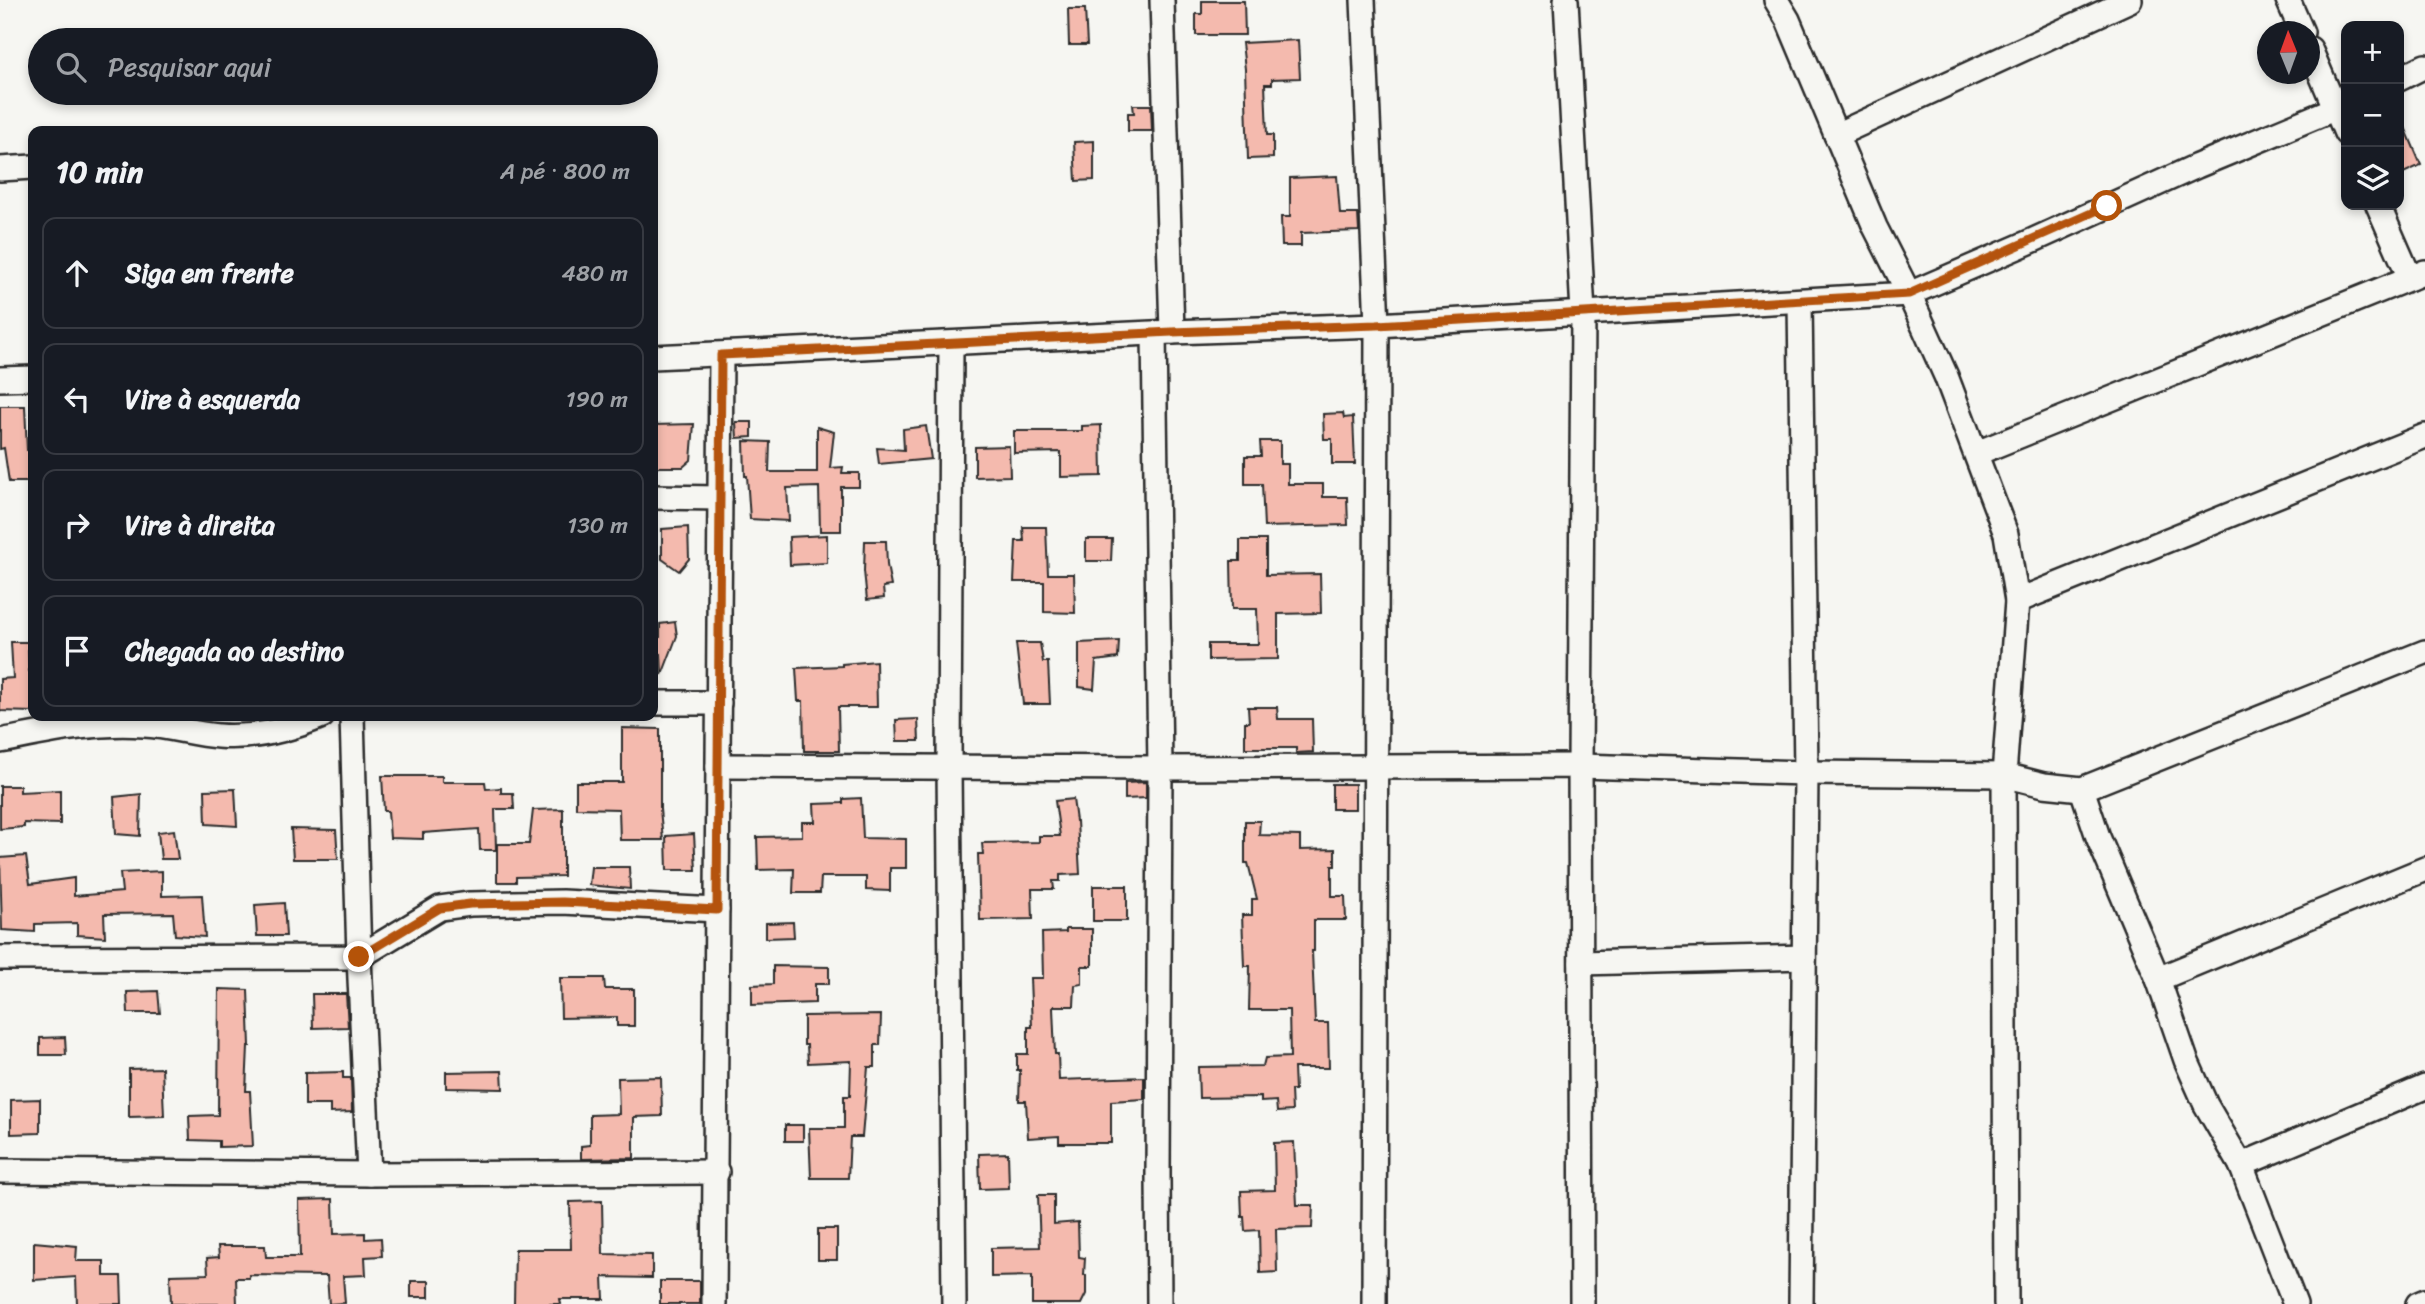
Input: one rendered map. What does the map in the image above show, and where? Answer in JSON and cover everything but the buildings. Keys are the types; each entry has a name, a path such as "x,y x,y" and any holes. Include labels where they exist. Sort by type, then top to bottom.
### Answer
{"street":[{"path":"1159,1304 1162,0"},
{"path":"1363,0 1377,325 1374,1304"},
{"path":"1566,0 1583,313 1580,766 1582,1304"},
{"path":"1776,0 1788,20 1875,227 1909,294 1977,453 2006,534 2017,601 2004,775 2006,1304"},
{"path":"1836,135 2092,15 2130,0"},
{"path":"2288,0 2297,21"},
{"path":"2404,76 2425,66"},
{"path":"658,358 1377,325 1909,294 2197,166 2341,107 2320,69"},
{"path":"0,169 28,167"},
{"path":"1977,453 2418,275 2381,210"},
{"path":"1800,301 1805,773 1801,1304"},
{"path":"951,344 949,766 954,1304"},
{"path":"715,1304 721,355"},
{"path":"0,379 28,378"},
{"path":"2017,601 2425,436"},
{"path":"658,497 720,498"},
{"path":"718,766 1580,766 1805,773 2004,775 2044,785 2082,789 2425,652"},
{"path":"658,703 719,703"},
{"path":"0,741 56,729 134,721"},
{"path":"149,721 219,736 256,736 290,729 310,721"},
{"path":"352,721 369,1174"},
{"path":"2082,789 2098,838 2158,979 2186,1060 2206,1105 2241,1165 2295,1304"},
{"path":"2158,979 2425,869"},
{"path":"0,958 359,957 440,908 470,904 562,902 717,910"},
{"path":"1581,963 1804,957"},
{"path":"2241,1165 2425,1087"},
{"path":"0,1171 369,1174 717,1172"},
{"path":"2418,1304 2425,1301"}],"route":[{"path":"359,957 440,908 470,904 562,902 717,910 721,355 1172,332 1377,325 1909,294 2107,206"}]}
